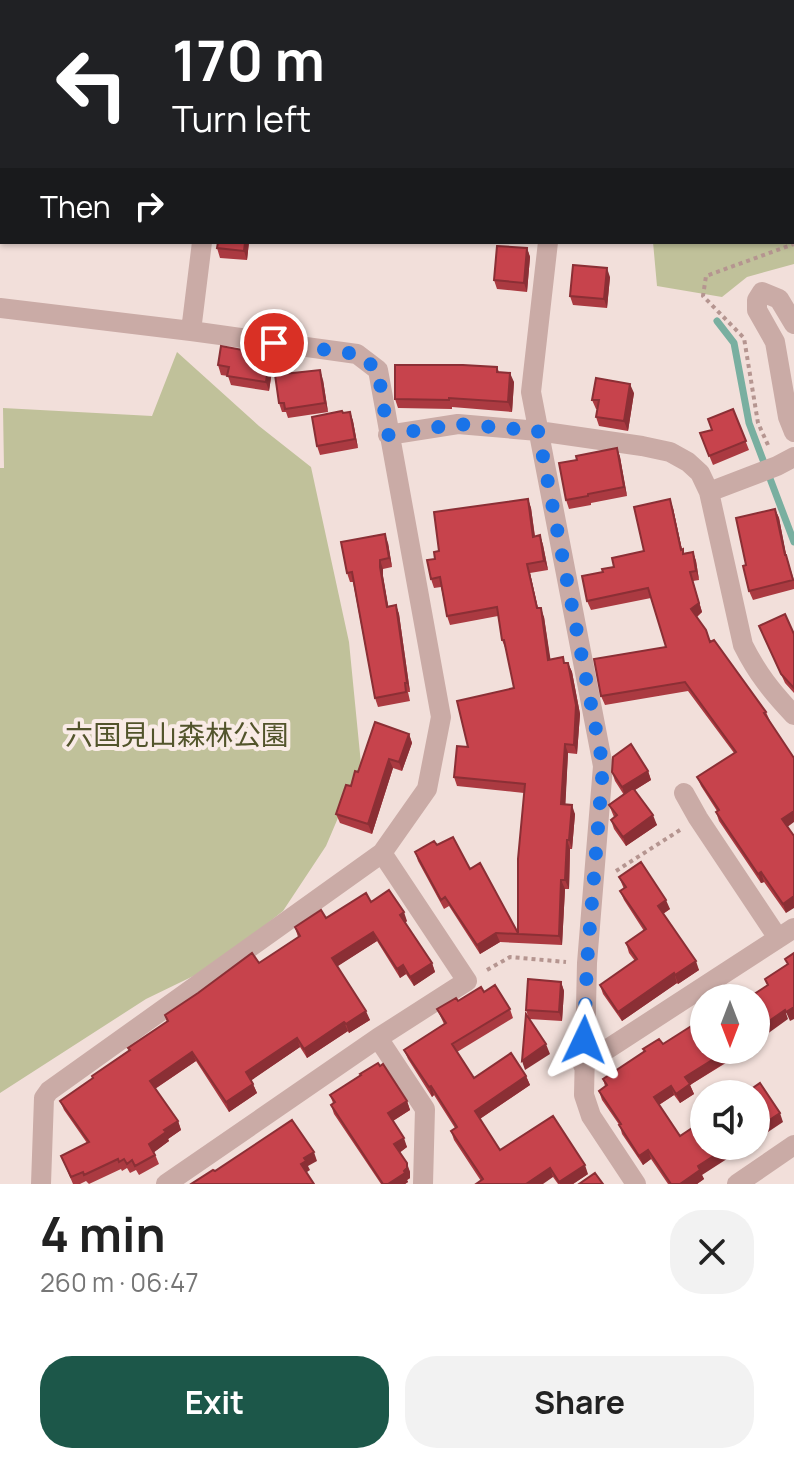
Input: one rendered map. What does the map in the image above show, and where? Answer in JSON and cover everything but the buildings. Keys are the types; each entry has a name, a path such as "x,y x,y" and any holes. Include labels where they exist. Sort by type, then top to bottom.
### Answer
{"street":[{"path":"191,331 202,244"},
{"path":"548,244 531,392 603,766 587,963 584,1095 591,1116 636,1184"},
{"path":"794,324 779,299 762,292 757,300 757,310 775,342 788,417 794,432"},
{"path":"0,308 357,354 378,370 441,717 427,789 382,853 49,1091 44,1098 41,1184"},
{"path":"388,435 458,424 538,431 642,446 670,452 688,462 700,473 709,492 743,645 768,688 794,715"},
{"path":"709,492 792,459"},
{"path":"583,1065 786,933 698,818 684,793"},
{"path":"166,1184 378,1038 467,981 382,853"},
{"path":"378,1038 425,1109 423,1184"},
{"path":"737,1184 794,1145"}],"path":[{"path":"594,885 698,818"},
{"path":"467,981 510,957 587,963"}],"green space":[{"path":"653,244 794,244 794,264 747,277 722,297 657,286"},
{"name":"六国見山森林公園","path":"177,352 259,426 311,467 349,642 361,764 326,846 283,911 214,966 146,999 0,1093 0,468 4,468 3,408 152,416"}],"waterway":[{"path":"717,321 734,343 749,423 794,542"}],"route":[{"path":"274,343 357,354 378,370 388,435 458,424 538,431 603,766 584,1040"}]}
